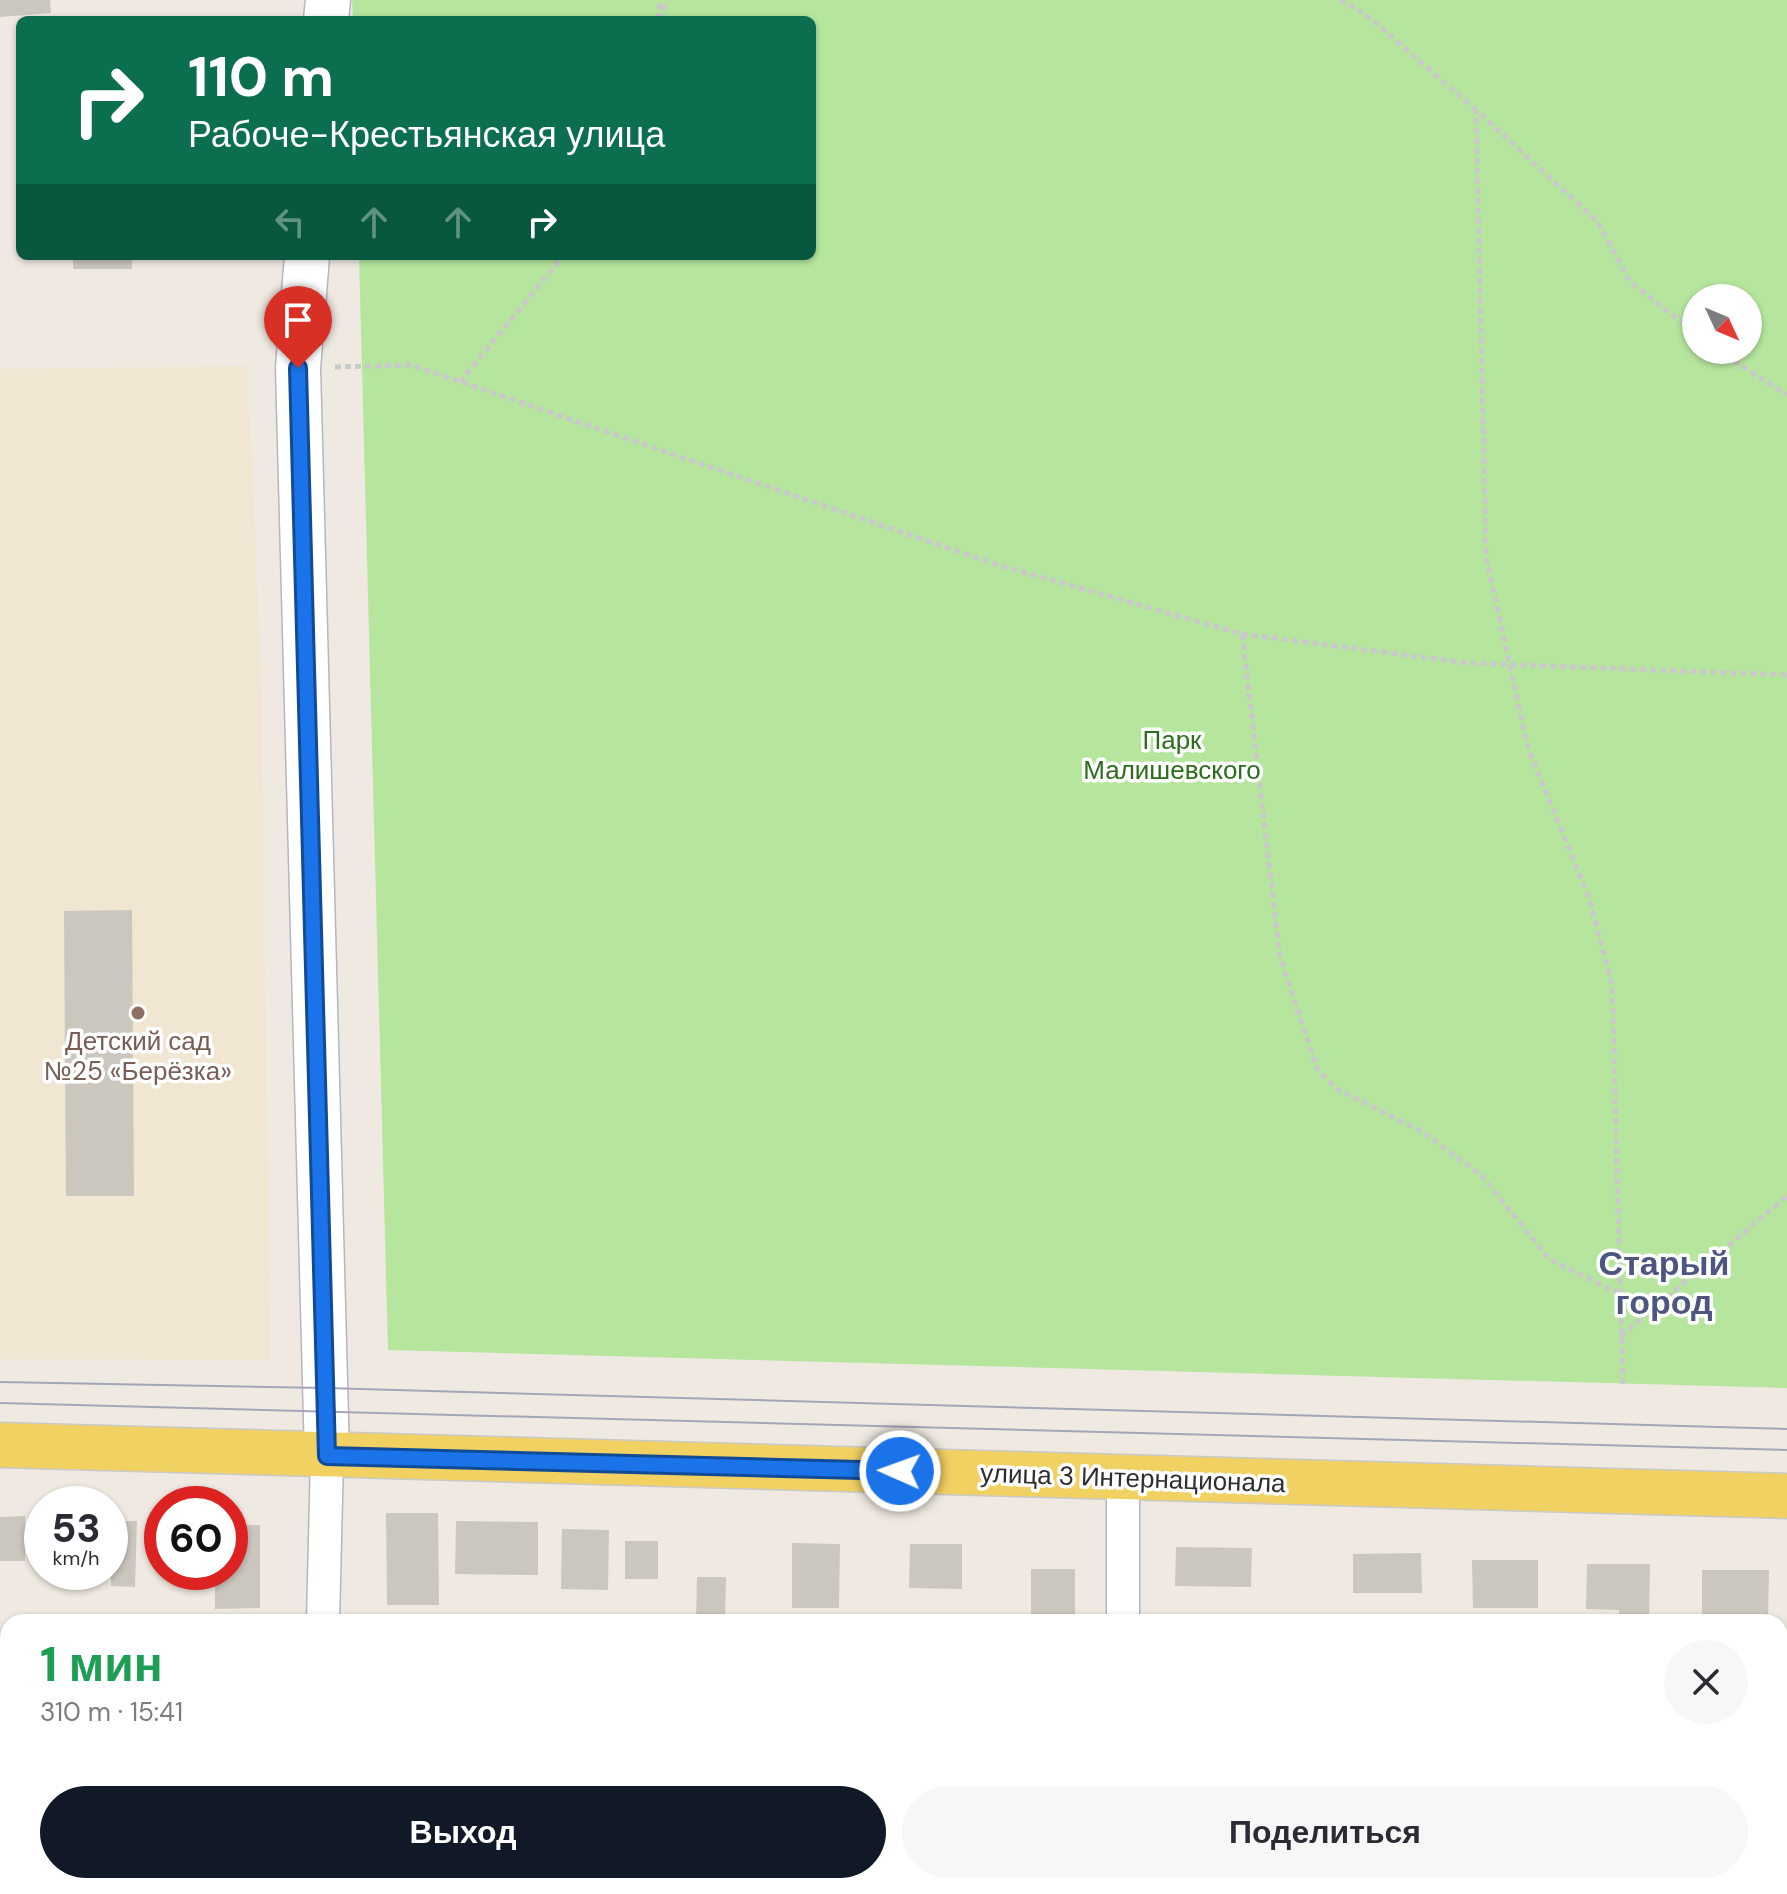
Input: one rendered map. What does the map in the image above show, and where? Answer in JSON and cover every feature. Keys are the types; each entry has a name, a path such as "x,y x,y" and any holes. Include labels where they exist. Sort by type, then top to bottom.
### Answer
{"main road":[{"path":"307,260 298,368 327,1456"},
{"name":"улица 3 Интернационала","path":"0,1445 1787,1496"}],"street":[{"path":"323,1614 327,1456"},
{"path":"1123,1478 1123,1614"}],"path":[{"path":"1340,0 1365,14 1598,222 1630,282 1682,322"},
{"path":"1476,110 1486,557 1528,748 1589,898 1612,984 1623,1384"},
{"path":"460,382 560,260"},
{"path":"1736,364 1787,395"},
{"path":"298,368 411,365 995,564 1242,634 1468,663 1787,675"},
{"path":"1242,634 1276,900 1280,957 1318,1071 1337,1089 1421,1131 1481,1175 1549,1259 1620,1294"},
{"path":"1621,1336 1787,1196"}],"shaded area":[{"name":"Детский сад №25 «Берёзка»","path":"247,366 261,666 270,1360 0,1359 0,369"}],"green space":[{"name":"Парк Малишевского","path":"352,0 1787,0 1787,1388 388,1350 359,260 816,260 816,16 353,16"}],"building":[{"path":"0,0 50,0 51,13 0,17"},
{"path":"73,260 132,260 132,269 73,269"},
{"path":"132,910 134,1196 66,1196 64,911"},
{"path":"386,1513 438,1513 439,1605 387,1605"},
{"path":"24,1516 24,1561 0,1561 0,1517"},
{"path":"128,1521 137,1521 135,1587 128,1587"},
{"path":"456,1521 538,1522 538,1575 455,1574"},
{"path":"248,1525 260,1525 260,1608 215,1609 215,1590 248,1590"},
{"path":"562,1529 609,1530 608,1590 561,1589"},
{"path":"625,1541 658,1541 658,1579 625,1579"},
{"path":"792,1543 840,1544 839,1608 792,1608"},
{"path":"910,1544 962,1544 962,1589 909,1588"},
{"path":"1176,1547 1252,1548 1251,1587 1175,1586"},
{"path":"1421,1553 1422,1593 1353,1593 1353,1554"},
{"path":"1472,1560 1538,1560 1538,1608 1473,1608"},
{"path":"1587,1564 1650,1564 1649,1614 1586,1609"},
{"path":"1031,1569 1075,1569 1075,1614 1031,1614"},
{"path":"1702,1570 1769,1570 1768,1614 1702,1614"},
{"path":"697,1577 726,1577 725,1614 696,1614"}],"tram line":[{"path":"0,1382 325,1388 1787,1429"},
{"path":"0,1403 1787,1450"}],"place":[{"name":"Детский сад №25 «Берёзка»","path":"138,1013"}],"district":[{"name":"Старый город","path":"1664,1282"}],"route":[{"path":"298,368 327,1456 900,1471"}]}
